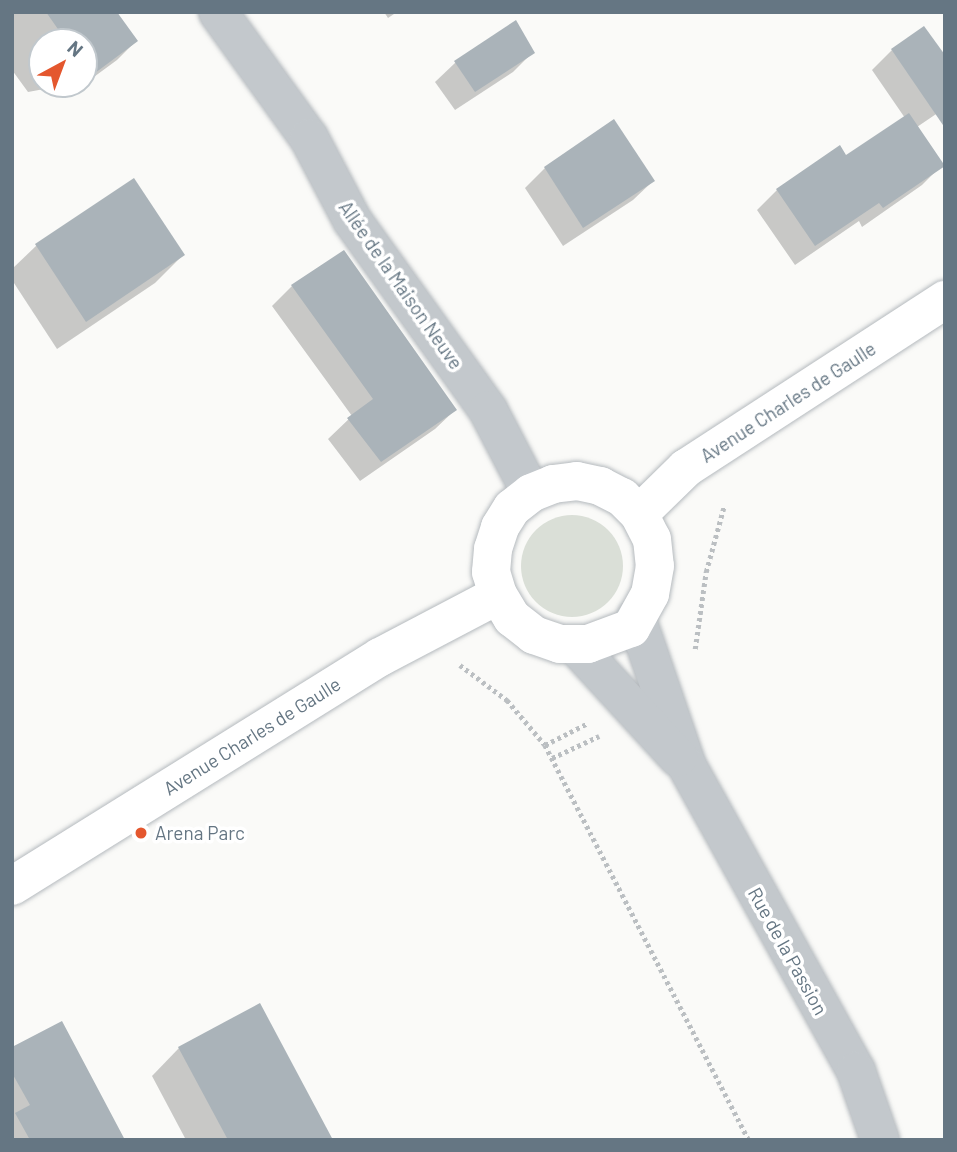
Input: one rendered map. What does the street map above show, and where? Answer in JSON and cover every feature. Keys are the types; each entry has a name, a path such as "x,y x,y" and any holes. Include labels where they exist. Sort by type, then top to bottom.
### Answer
{"main road":[{"name":"Avenue Charles de Gaulle","path":"639,514 687,468 945,300"},
{"path":"577,481 600,486 622,497 639,514 652,539 655,566 650,594 631,628 588,644 560,644 534,635 512,618 498,595 491,572 493,549 500,527 512,508 531,493 553,484 577,481"},
{"name":"Avenue Charles de Gaulle","path":"12,887 356,671 436,625 498,595"}],"street":[{"name":"Allée de la Maison Neuve","path":"218,12 309,138 352,220 488,410 531,493"},
{"path":"636,617 687,766"},
{"path":"574,644 687,766"},
{"name":"Rue de la Passion","path":"687,766 856,1071 880,1140"}],"path":[{"path":"436,625 458,663 507,700 545,745 749,1140"}],"shaded area":[{"path":"572,515 592,519 608,530 619,546 623,566 619,586 608,602 592,613 572,617 552,613 536,602 525,586 521,566 525,546 536,530 552,519"}],"building":[{"path":"46,12 117,12 138,41 98,71 98,28 57,28"},
{"path":"516,20 535,53 475,92 454,61"},
{"path":"924,26 945,55 945,128 891,49"},
{"path":"909,113 945,166 883,208 879,203 815,246 776,189 840,145 846,155"},
{"path":"614,119 655,181 583,228 544,167"},
{"path":"134,178 185,255 86,322 35,244"},
{"path":"344,250 457,410 381,462 347,418 373,399 291,285"},
{"path":"260,1003 333,1140 228,1140 178,1047"},
{"path":"62,1021 125,1140 30,1140 15,1113 30,1105 12,1073 12,1047"}],"place":[{"name":"Arena Parc","path":"141,833"}]}
